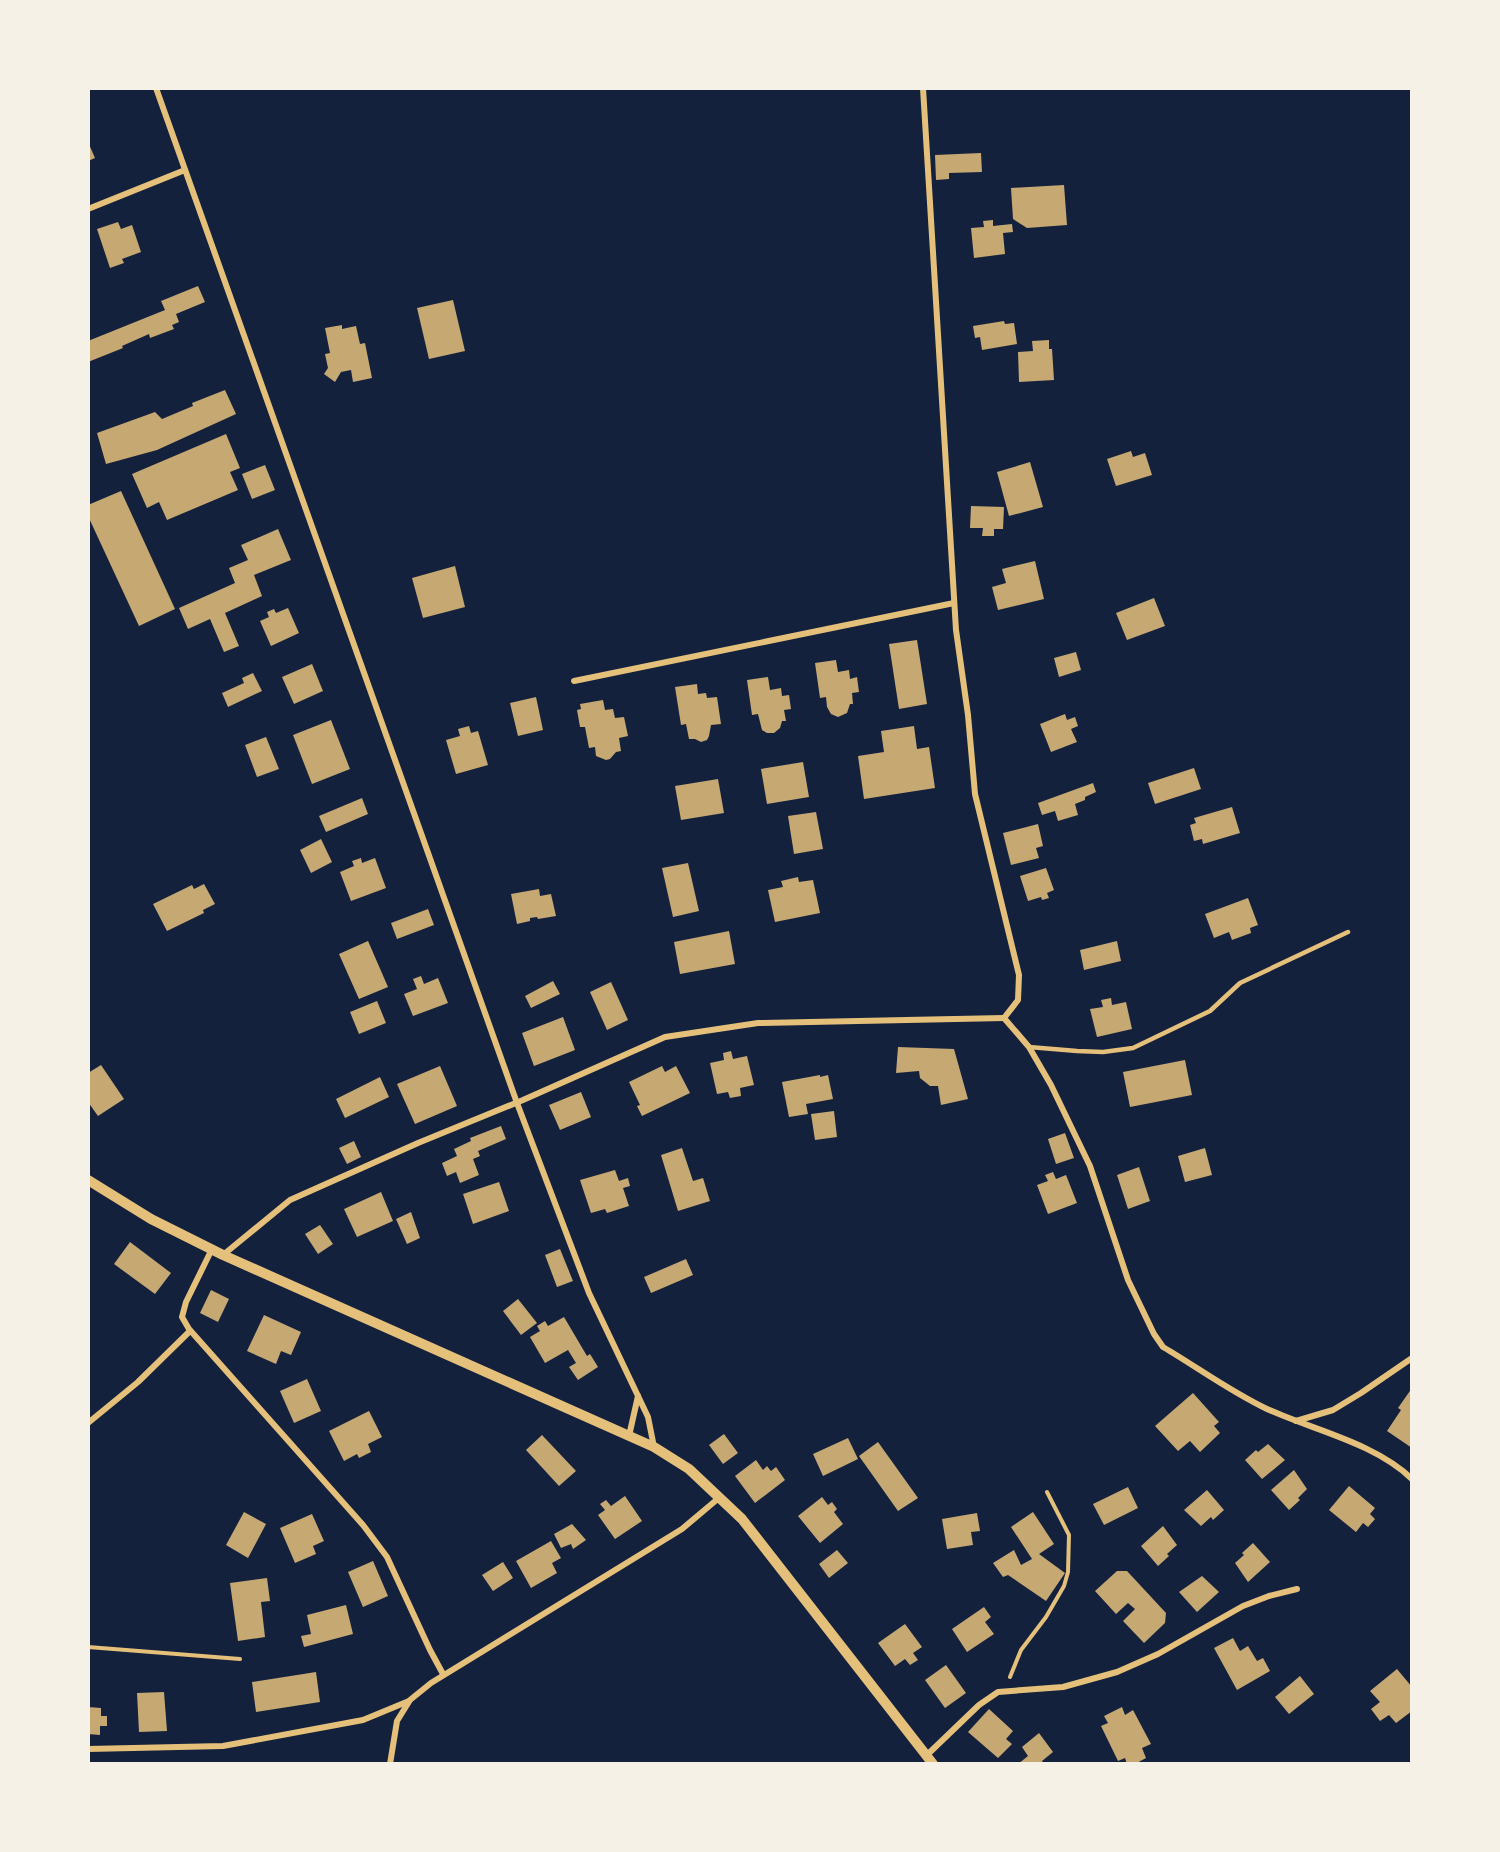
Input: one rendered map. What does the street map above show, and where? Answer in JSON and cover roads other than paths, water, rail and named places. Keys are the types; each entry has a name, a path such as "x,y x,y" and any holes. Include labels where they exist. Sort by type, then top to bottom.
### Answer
{"street":[{"path":"156,88 517,1103 589,1293 648,1417 654,1447"},
{"path":"924,88 954,603 975,795 1019,975 1018,1000 1004,1018"},
{"path":"88,209 185,170"},
{"path":"574,681 954,603"},
{"path":"223,1255 290,1200 665,1037 758,1023 1004,1018"},
{"path":"1004,1018 1029,1047 1051,1085 1090,1166 1128,1280 1154,1334 1163,1347 1264,1408 1353,1443 1400,1468 1412,1479"},
{"path":"88,1180 151,1219 223,1255 654,1447 689,1469 742,1519 930,1760 979,1705 998,1692 1063,1687 1117,1672 1158,1654 1243,1606 1297,1589"},
{"path":"212,1249 186,1302 182,1317 190,1331 356,1517 387,1557 443,1674"},
{"path":"88,1423 138,1382 190,1331"},
{"path":"1296,1421 1333,1410 1412,1358"},
{"path":"629,1436 638,1396"},
{"path":"88,1749 223,1746 363,1720 410,1700 443,1674 682,1529 720,1497"},
{"path":"390,1764 397,1721 410,1700"}],"lane":[{"path":"1029,1047 1077,1052 1103,1052 1133,1048 1210,1011 1240,982 1348,932"}]}
